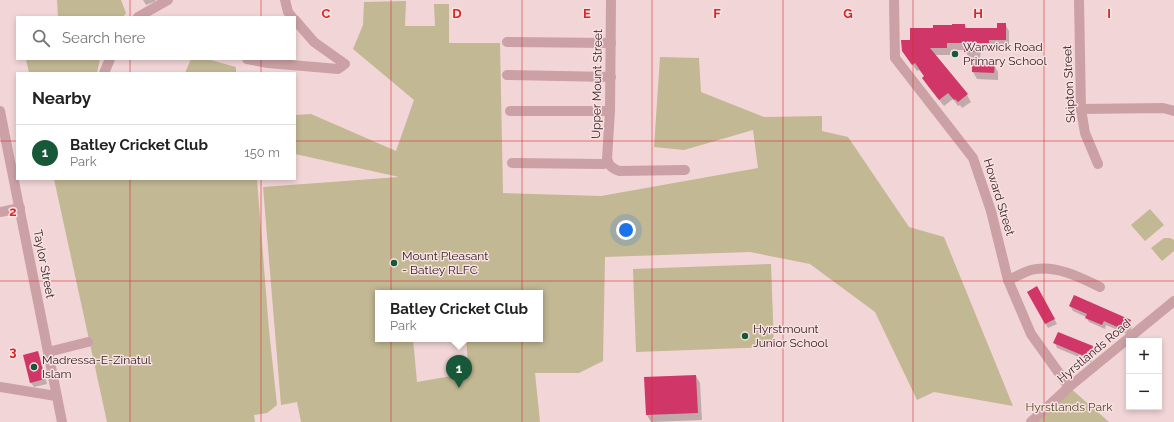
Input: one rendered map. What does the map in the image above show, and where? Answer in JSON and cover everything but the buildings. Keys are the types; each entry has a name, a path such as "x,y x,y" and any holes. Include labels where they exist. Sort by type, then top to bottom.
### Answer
{"street":[{"path":"140,16 168,0"},
{"path":"285,0 288,12 291,16"},
{"name":"Upper Mount Street","path":"609,163 611,0"},
{"name":"Howard Street","path":"894,0 895,58 973,158 991,211 1008,280 1031,334 1069,388"},
{"name":"Skipton Street","path":"1079,0 1081,108 1085,133 1098,164"},
{"path":"252,60 268,63 338,69 345,64 314,42 296,21"},
{"path":"507,42 611,43"},
{"path":"104,72 110,60"},
{"path":"507,75 611,77"},
{"path":"1081,108 1163,108 1174,111"},
{"path":"510,110 610,110"},
{"name":"Taylor Street","path":"0,111 15,173 20,208 62,422"},
{"path":"512,160 609,163 619,171 685,170"},
{"path":"0,212 20,208"},
{"path":"1008,280 1032,270 1046,269 1071,273 1100,287"},
{"name":"Hyrstlands Road","path":"1031,422 1069,388 1174,301"},
{"path":"48,352 88,342"},
{"path":"0,387 56,396"}],"green space":[{"path":"57,0 121,0 126,13 124,16 58,16"},
{"path":"406,1 405,26 435,26 434,4 449,4 449,43 500,43 503,193 601,196 758,168 753,130 684,150 654,147 660,57 699,58 701,92 764,117 822,116 822,131 848,137 909,227 944,237 1013,406 934,392 917,400 875,312 810,264 750,252 605,257 603,361 579,373 535,373 540,422 301,422 297,402 281,405 263,187 399,177 296,154 296,115 311,114 396,151 414,100 353,49 363,25 364,2"},
{"path":"26,60 100,60 97,72 29,72"},
{"path":"191,60 211,60 236,67 236,72 185,72"},
{"path":"54,180 257,180 269,330 277,405 267,413 254,415 255,422 107,422"},
{"path":"1150,209 1164,225 1145,241 1131,225"},
{"path":"1164,238 1174,240 1174,251 1162,261 1151,248"},
{"path":"771,264 774,347 636,352 633,269"},
{"name":"Hyrstlands Park","path":"1069,387 1109,422 1031,422"}],"place":[{"name":"Warwick Road Primary School","path":"955,54"},
{"name":"Mount Pleasant - Batley RLFC","path":"394,263"},
{"name":"Hyrstmount Junior School","path":"745,336"},
{"name":"Madressa-E-Zinatul Islam","path":"34,367"},
{"name":"Batley Cricket Club","path":"459,388"}]}
